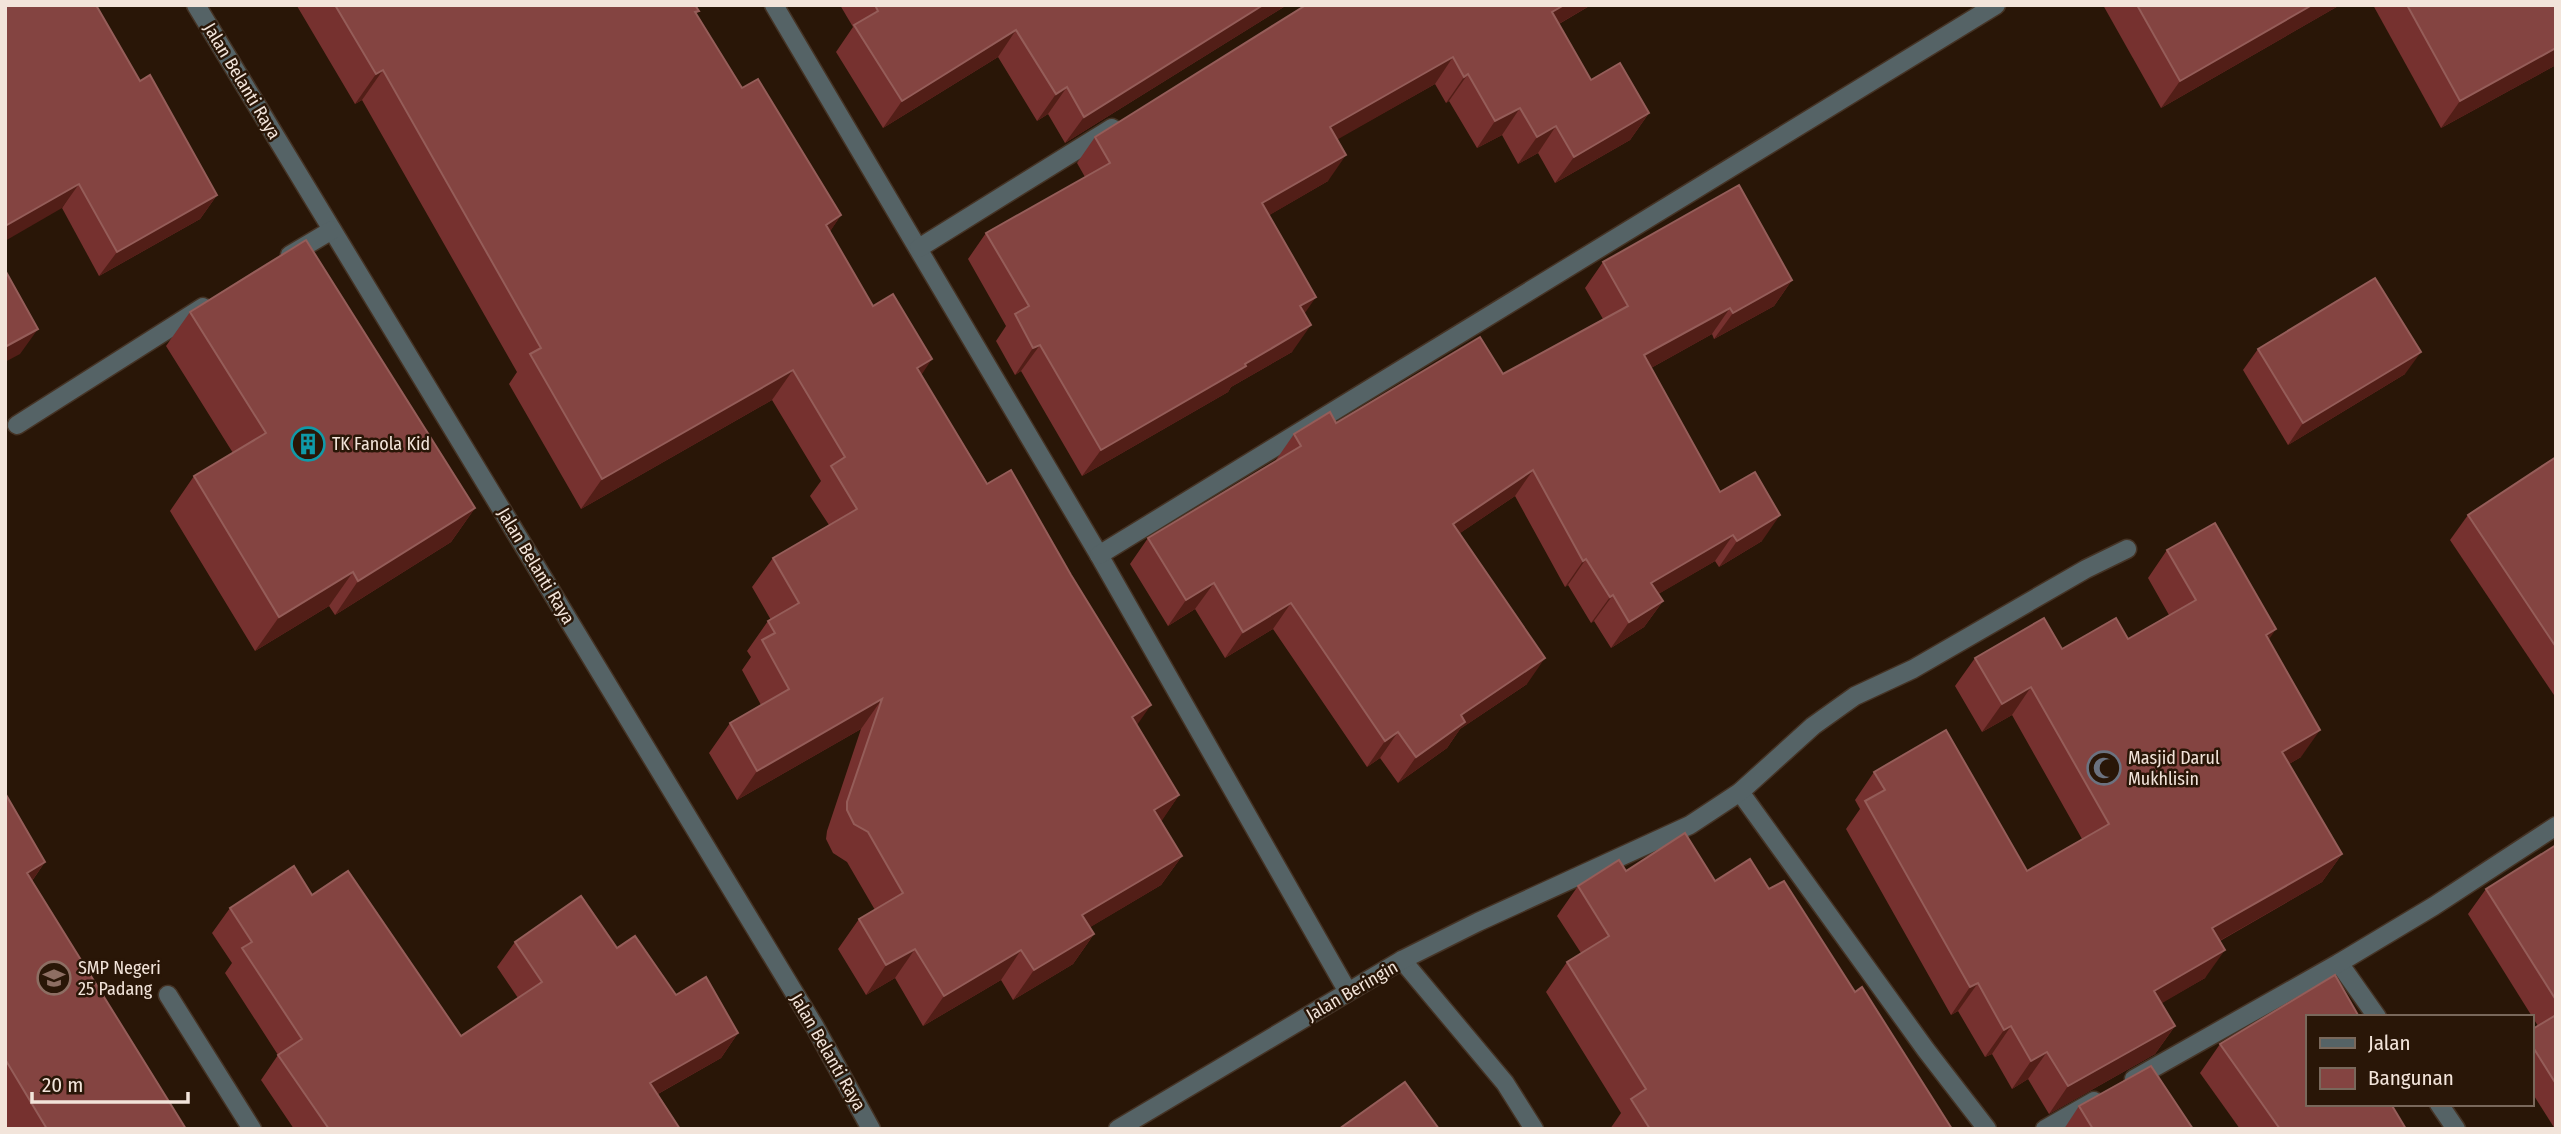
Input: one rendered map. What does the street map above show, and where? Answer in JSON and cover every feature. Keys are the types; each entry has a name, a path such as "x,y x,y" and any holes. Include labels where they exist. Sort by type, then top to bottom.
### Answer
{"street":[{"name":"Jalan Belanti Raya","path":"196,5 815,1027 871,1129"},
{"path":"774,5 1099,555 1348,992"},
{"path":"1099,555 1996,5"},
{"path":"919,248 1131,116"},
{"path":"277,263 332,230"},
{"path":"17,425 222,296"},
{"path":"1402,960 1478,922 1690,825 1741,792 1812,726 1854,696 1913,668 2086,569 2127,549"},
{"path":"1741,792 1918,1039 1987,1129"},
{"path":"2045,1129 2339,963 2434,906 2556,827"},
{"name":"Jalan Beringin","path":"1118,1129 1402,960 1505,1083 1534,1129"},
{"path":"2339,963 2376,1015"},
{"path":"168,995 252,1129"},
{"path":"2440,1106 2456,1129"}],"building":[{"path":"5,5 96,5 140,81 150,75 217,195 117,252 79,184 5,226"},
{"path":"335,5 695,5 699,11 695,12 742,88 758,79 841,215 826,225 873,306 893,294 932,359 917,368 987,484 1011,470 1071,575 1151,705 1132,717 1179,795 1154,810 1182,856 1082,915 1094,934 1034,970 1021,950 944,996 915,949 886,965 859,919 903,893 868,832 854,824 847,810 847,802 882,699 757,771 730,723 789,689 762,640 775,633 768,621 799,603 773,558 857,509 831,466 845,457 793,370 602,479 530,354 541,348 383,70 376,74"},
{"path":"875,5 1263,5 1084,117 1067,87 1056,94 1016,30 902,101 854,25 878,11"},
{"path":"1306,5 1564,5 1552,12 1591,80 1620,63 1649,113 1574,157 1556,126 1537,137 1520,108 1495,121 1468,74 1464,77 1453,57 1330,127 1346,155 1262,203 1316,297 1300,306 1311,325 1101,450 1040,345 1033,348 1015,314 1029,306 986,233 1110,163 1095,137"},
{"path":"2137,5 2312,5 2180,81"},
{"path":"2407,5 2556,5 2556,48 2460,101"},
{"path":"1739,185 1792,280 1733,313 1730,308 1644,355 1720,492 1755,472 1780,515 1737,541 1733,535 1651,583 1663,601 1629,622 1586,559 1583,561 1533,470 1453,524 1545,658 1461,715 1465,722 1416,757 1398,732 1385,741 1291,603 1243,632 1214,583 1186,600 1148,538 1301,446 1294,434 1330,412 1336,423 1480,337 1503,374 1628,306 1603,262"},
{"name":"TK Fanola Kid","path":"306,240 475,508 358,581 353,572 279,617 194,476 266,433 190,312"},
{"path":"5,270 38,329 5,347"},
{"path":"2375,278 2421,352 2303,423 2258,349"},
{"path":"2556,457 2556,647 2468,515"},
{"path":"2215,523 2276,629 2266,635 2320,730 2282,752 2342,854 2212,928 2225,950 2154,991 2175,1026 2068,1086 2047,1052 2031,1061 2011,1026 2004,1030 1978,983 1970,987 1865,801 1885,790 1874,772 1946,730 2027,871 2109,824 2031,687 2002,704 1975,658 2044,618 2062,649 2116,618 2128,639 2196,600 2167,550"},
{"name":"SMP Negeri 25 Padang","path":"5,793 45,862 27,873 186,1129 47,1129 5,1059"},
{"path":"1685,833 1715,881 1750,859 1769,889 1784,881 1855,992 1862,987 1952,1129 1650,1129 1631,1099 1646,1089 1567,962 1609,936 1578,886 1619,860 1626,871"},
{"path":"2556,845 2556,1000 2486,889"},
{"path":"294,866 312,895 348,871 461,1036 542,982 515,942 581,896 617,948 635,936 676,995 706,977 738,1033 650,1083 680,1129 329,1129 278,1055 302,1039 242,948 252,942 230,908"},
{"path":"2335,975 2358,1015 2306,1015 2306,1106 2392,1106 2406,1129 2280,1129 2220,1044"},
{"path":"2556,1015 2556,1084 2533,1047 2533,1029"},
{"path":"2151,1066 2193,1129 2093,1129 2079,1106"},
{"path":"1405,1082 1439,1129 1339,1129"}],"place":[{"name":"TK Fanola Kid","path":"308,444"},
{"name":"Masjid Darul Mukhlisin","path":"2104,768"},
{"name":"SMP Negeri 25 Padang","path":"54,978"}]}
